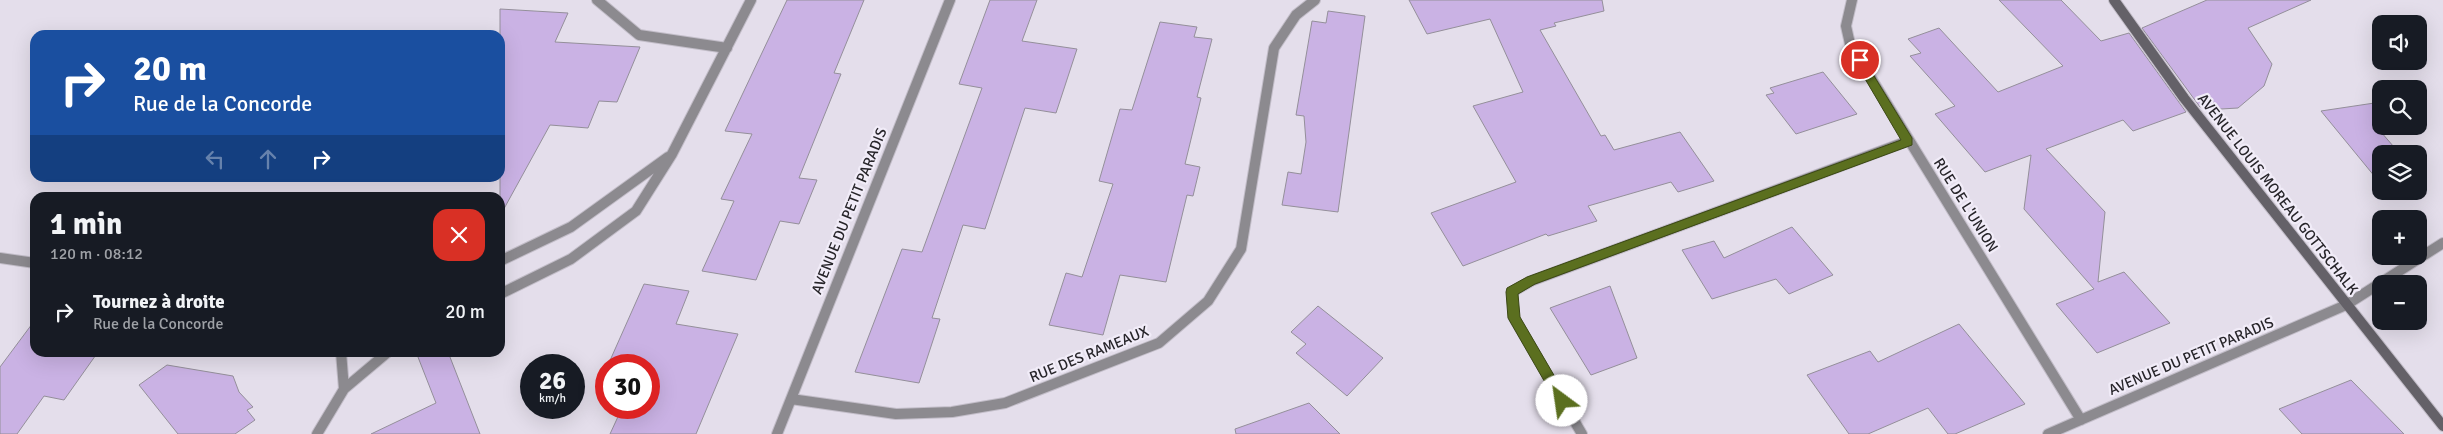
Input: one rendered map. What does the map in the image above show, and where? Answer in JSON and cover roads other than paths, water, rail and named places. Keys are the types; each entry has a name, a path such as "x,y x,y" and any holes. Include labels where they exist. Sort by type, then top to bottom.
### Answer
{"main road":[{"name":"AVENUE LOUIS MOREAU GOTTSCHALK","path":"2114,0 2184,98 2443,426"}],"street":[{"path":"597,0 639,35 727,48"},
{"path":"505,292 571,259 636,211 672,154 751,0"},
{"name":"AVENUE DU PETIT PARADIS","path":"777,434 950,0"},
{"name":"RUE DES RAMEAUX","path":"791,398 896,414 952,412 1004,403 1159,343 1208,301 1240,249 1274,48 1296,15 1314,0"},
{"name":"RUE DE L'UNION","path":"1852,0 1846,26 1850,44 1908,142 2081,420"},
{"path":"1582,434 1514,318 1512,292 1531,281 1908,142"},
{"path":"505,259 571,227 672,154"},
{"name":"AVENUE DU PETIT PARADIS","path":"2048,434 2346,305 2443,243"},
{"path":"0,258 30,263"},
{"path":"341,357 344,389"},
{"path":"317,434 344,389 382,357"}]}
